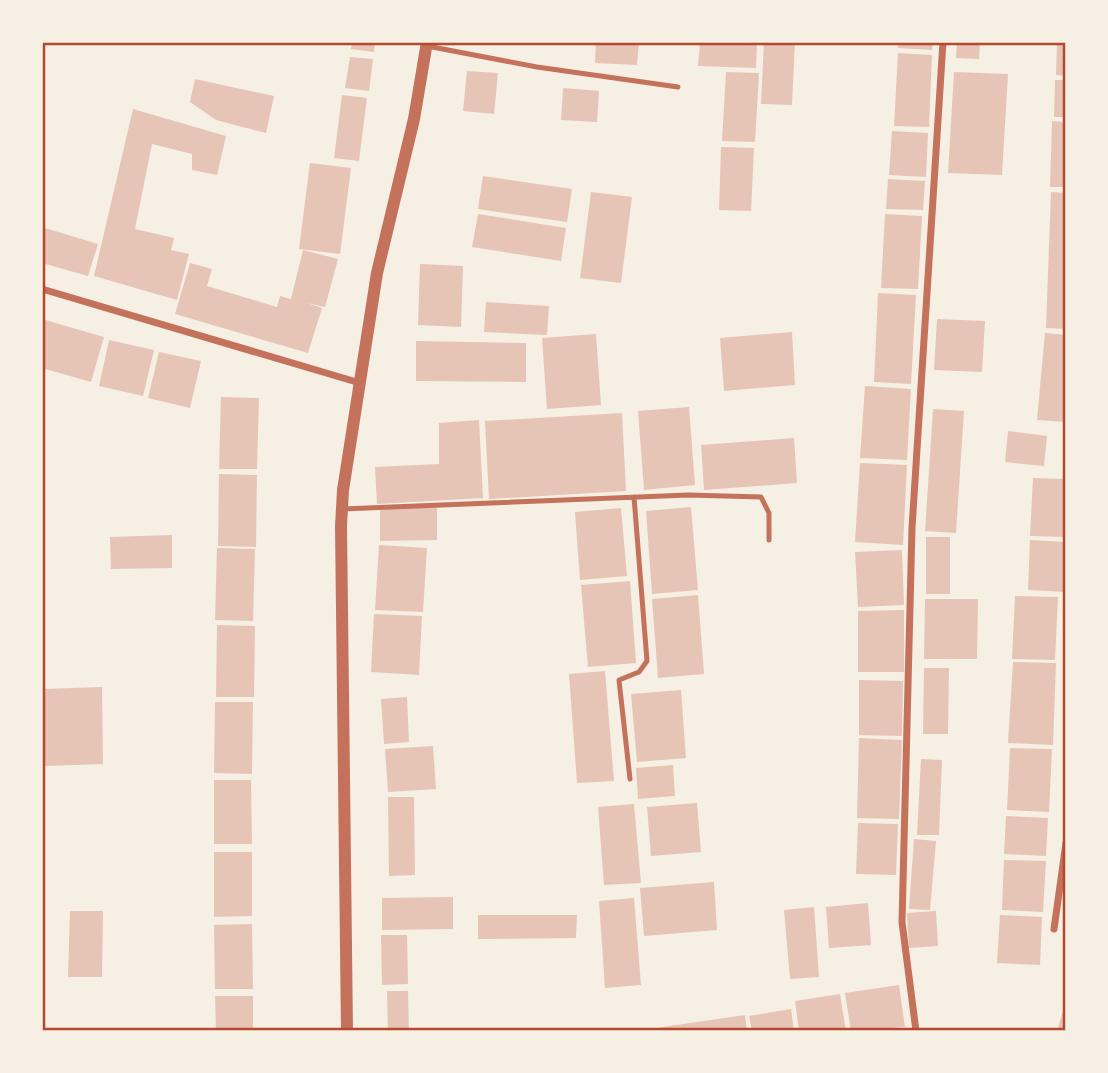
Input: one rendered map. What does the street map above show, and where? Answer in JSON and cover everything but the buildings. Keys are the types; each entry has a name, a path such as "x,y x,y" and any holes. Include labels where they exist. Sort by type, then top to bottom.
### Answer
{"street":[{"path":"916,1031 902,922 912,528 943,42"},
{"path":"347,1031 342,509 377,274 417,105 427,44"},
{"path":"42,289 360,383"},
{"path":"1054,929 1066,843"}],"lane":[{"path":"427,44 537,67 678,87"},
{"path":"342,509 634,497 761,497 769,513 769,540"},
{"path":"630,779 619,680 639,672 647,661 634,497"}]}
